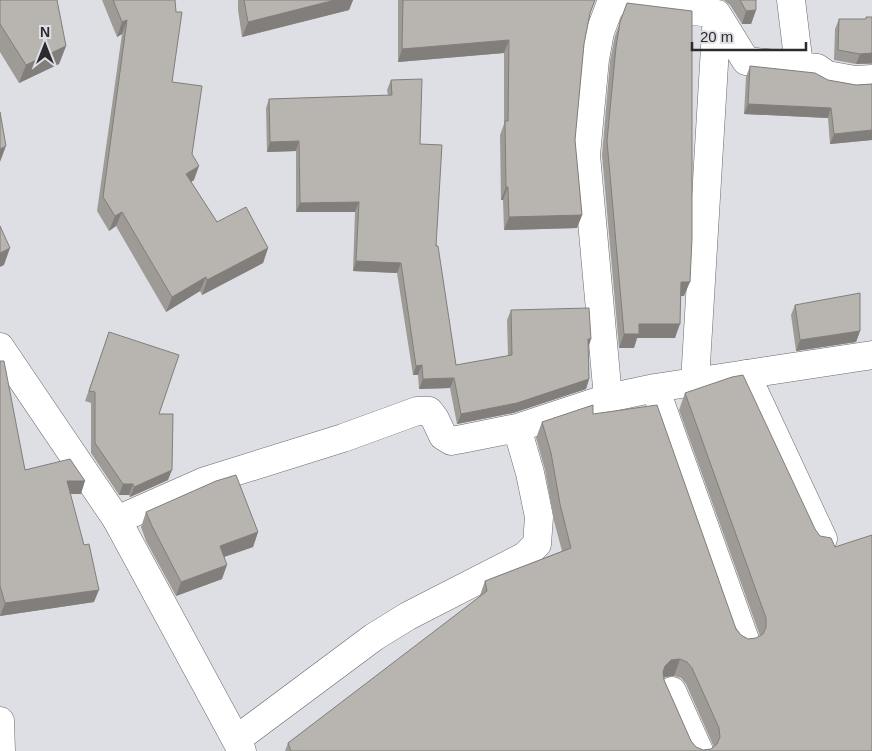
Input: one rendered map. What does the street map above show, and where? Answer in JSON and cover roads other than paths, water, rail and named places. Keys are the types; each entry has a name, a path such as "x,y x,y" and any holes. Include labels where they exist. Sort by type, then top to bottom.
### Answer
{"street":[{"path":"608,398 586,155 595,60 600,32 612,0 717,14"},
{"path":"791,0 799,66"},
{"path":"717,14 746,61 817,68 827,75 855,80 872,79"},
{"path":"695,381 717,14"},
{"path":"0,347 117,520 240,745 374,637 408,616 525,556 537,544 539,516 530,473 517,428"},
{"path":"117,520 205,481 343,438 417,411 429,411 443,436 451,441 517,428 608,398 655,388 872,355"},
{"path":"746,374 823,539"},
{"path":"655,388 745,640"},
{"path":"672,691 699,751"},
{"path":"0,722 1,751"}]}
